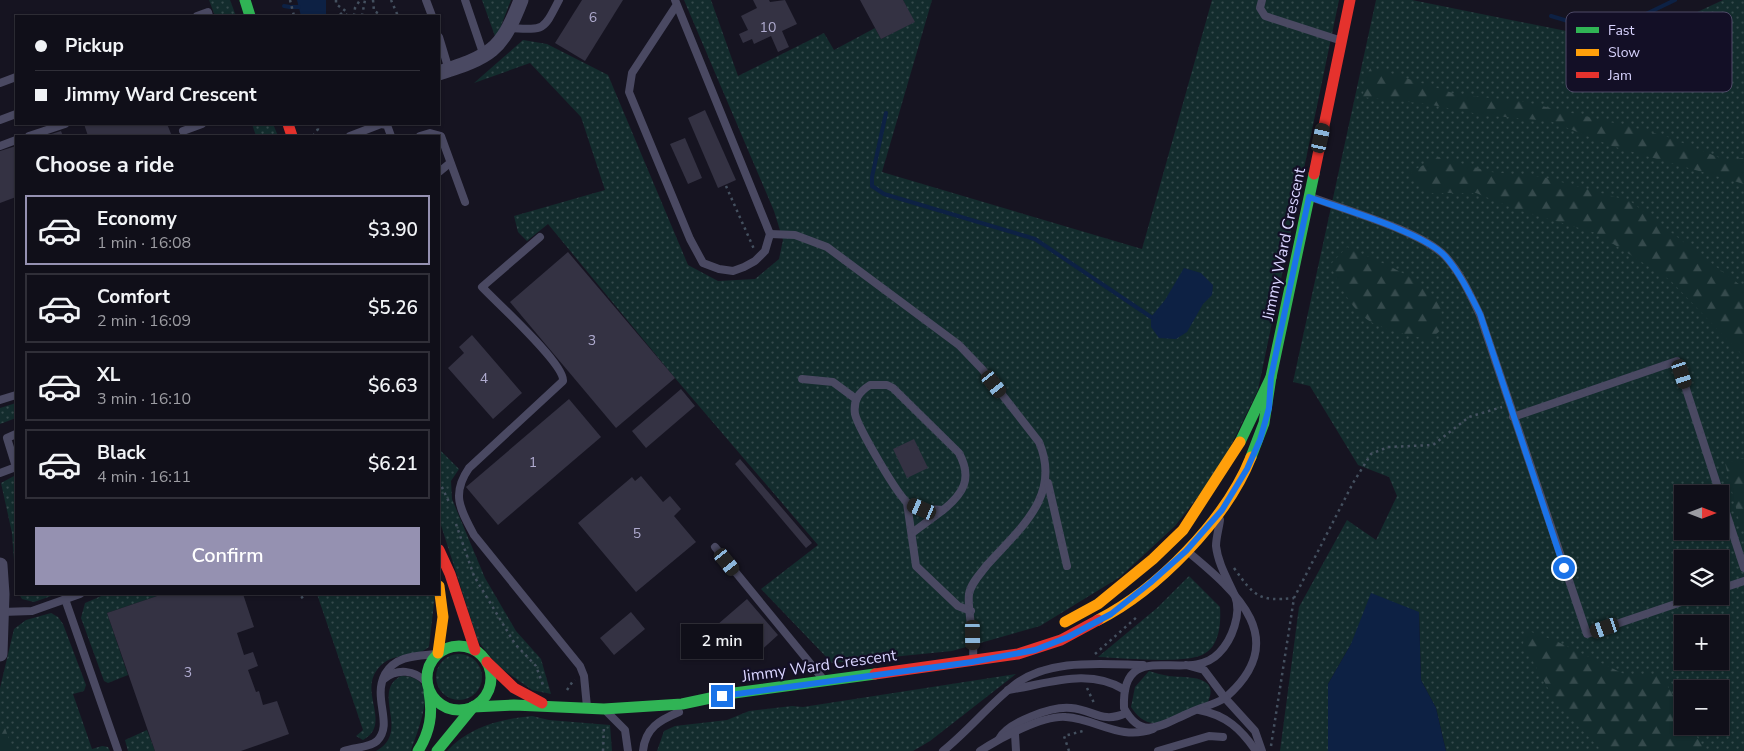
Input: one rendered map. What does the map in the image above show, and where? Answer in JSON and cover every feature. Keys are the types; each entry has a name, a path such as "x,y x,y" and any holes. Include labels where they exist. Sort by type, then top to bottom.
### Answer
{"street":[{"path":"245,0 250,15"},
{"path":"444,72 484,56 495,49 510,28 521,0"},
{"name":"Jimmy Ward Crescent","path":"473,707 550,706 604,709 682,704 711,698 972,662 1035,650 1068,637 1111,614 1186,551 1222,510 1247,469 1260,440 1269,408 1271,377 1350,0"},
{"name":"Jimmy Ward Crescent","path":"1003,655 1098,604 1172,542 1194,515 1234,454 1271,377"},
{"path":"440,552 449,569 460,611 475,650"},
{"path":"0,564 2,612 0,654"},
{"path":"438,653 443,617 440,594"},
{"path":"418,751 425,740 430,723 432,703 428,687 430,662 438,653 454,646 465,646 475,650 487,662 491,682 488,692 473,707 437,751"},
{"name":"Jimmy Ward Crescent","path":"487,662 514,688 550,706"},
{"path":"428,687 443,707 453,710 473,707"},
{"path":"493,718 550,706"},
{"path":"444,751 471,727"}],"lane":[{"path":"426,0 432,15"},
{"path":"465,0 484,56"},
{"path":"510,28 541,28 546,24 559,0"},
{"path":"1262,0 1260,8 1265,16 1341,40"},
{"path":"675,3 770,234 765,251 755,261 733,272 703,263 690,239 629,92 632,74 675,3"},
{"path":"199,15 208,12 209,15"},
{"path":"440,44 444,72"},
{"path":"0,83 15,77"},
{"path":"0,120 15,114"},
{"path":"32,135 62,125"},
{"path":"183,131 199,125"},
{"path":"353,135 378,125"},
{"path":"423,135 430,133 437,135"},
{"path":"440,136 465,202"},
{"path":"0,146 15,140"},
{"path":"440,171 450,163"},
{"path":"1309,197 1415,236 1444,255 1464,282 1480,314 1587,634 1674,604"},
{"path":"770,234 795,235 827,248 959,345 982,369 1039,442 1045,456 1055,518 1067,566"},
{"path":"540,237 482,287 550,356 563,374 563,382 469,468 459,486 459,502 474,535 580,666 584,680 587,709"},
{"path":"1513,417 1678,362 1744,568"},
{"path":"802,379 834,382 856,398"},
{"path":"912,533 943,510 962,492 965,486 963,460 959,453 893,388 887,385 870,385 861,390 856,398 855,414 864,436 907,503 916,566 958,606 971,610"},
{"path":"0,400 15,395"},
{"path":"15,434 7,438 15,464"},
{"path":"0,473 15,467"},
{"path":"972,662 974,642 969,593 977,576 1037,505 1045,490 1047,474"},
{"path":"907,503 922,509 943,510"},
{"path":"942,751 1008,690 1031,676 1051,668 1086,664 1186,665 1209,661 1220,652 1236,622 1236,598 1227,581 1216,544 1222,510"},
{"path":"980,751 999,739 1059,717 1076,718 1120,732 1142,733 1226,698 1247,678 1253,664 1256,644 1252,618 1247,608 1186,551 1172,542"},
{"path":"715,547 825,682"},
{"path":"1729,586 1744,581"},
{"path":"2,612 32,611 77,595"},
{"path":"64,599 118,751"},
{"path":"344,751 372,744 381,735 384,721 380,697 382,680 396,661 408,657 438,653"},
{"path":"1146,665 1131,674 1125,690 1124,708 1137,725 1145,728 1160,727"},
{"path":"1186,665 1204,670 1255,731 1262,751"},
{"path":"382,680 396,673 410,672 418,675 428,687"},
{"path":"1008,690 1064,679 1086,677 1103,679 1125,690"},
{"path":"643,751 647,733 654,724 711,698"},
{"path":"999,739 1006,728 1018,721 1061,708 1077,709 1104,718 1126,713"},
{"path":"604,709 625,730 628,751"},
{"path":"1198,710 1230,721 1242,731 1256,751"},
{"path":"1014,734 1016,751"},
{"path":"1158,751 1209,736 1223,737"}],"path":[{"path":"290,0 294,15"},
{"path":"336,0 336,4 347,12 347,15"},
{"path":"354,15 355,8 360,0"},
{"path":"362,15 365,0"},
{"path":"373,0 374,11 381,15"},
{"path":"391,0 398,15"},
{"path":"726,186 754,250"},
{"path":"1272,751 1271,740 1294,598 1353,483 1371,454 1388,447 1433,445 1469,417 1511,405"},
{"path":"440,483 450,506"},
{"path":"455,523 474,576 515,644 536,666 544,687"},
{"path":"1230,562 1251,592 1262,598 1294,598"},
{"path":"301,598 306,595"},
{"path":"564,693 573,681 584,680"},
{"path":"603,751 604,709"}],"green space":[{"path":"209,0 230,0 236,15 215,15"},
{"path":"482,0 511,0 496,39"},
{"path":"684,0 711,0 738,76 824,33 834,50 875,28 881,39 914,22 903,0 932,0 882,172 1142,249 1212,0 1339,0 1258,390 1219,470 1175,526 1120,577 1040,626 952,651 832,663 761,589 818,545 675,378 548,224 527,241 518,232 514,216 605,190 581,117 530,63 474,83 523,40 547,44 608,75 688,265 718,281 755,279 779,259 783,240 774,211"},
{"path":"1376,0 1412,0 1566,31 1566,92 1732,92 1732,12 1697,12 1723,0 1744,0 1744,751 1446,751 1436,708 1421,680 1419,613 1351,644 1328,684 1328,751 1280,751 1299,607 1347,520 1376,540 1397,496 1389,477 1358,465 1310,386 1293,382"},
{"path":"1371,67 1459,95 1521,101 1631,127 1668,137 1725,160 1744,158 1744,184 1612,146 1550,121 1483,115 1427,104 1363,97 1365,78"},
{"path":"252,125 273,125 278,135 256,135"},
{"path":"1439,157 1491,172 1543,177 1630,201 1744,288 1744,357 1670,280 1596,233 1518,210 1476,193 1428,193 1410,172"},
{"path":"1347,247 1400,271 1424,287 1434,297 1441,309 1441,330 1429,340 1378,326 1358,312 1340,286 1330,265"},
{"path":"15,403 15,418 0,424 0,408"},
{"path":"440,450 459,469 451,481 452,499 485,578 516,631 541,659 551,694 532,690 498,666 478,641 440,522"},
{"path":"1744,458 1744,527 1740,524 1725,463"},
{"path":"14,476 15,574 12,533 1,483"},
{"path":"1189,576 1220,607 1218,634 1216,641 1208,651 1193,658 1181,659 1152,660 1098,657 1157,608"},
{"path":"20,595 54,595 34,602 22,599"},
{"path":"104,595 160,595 107,613 128,675 108,683 104,681 81,618 85,603"},
{"path":"317,595 435,595 429,647 415,654 387,661 375,673 372,691 376,718 375,726 371,734 363,740 356,736 363,730"},
{"path":"51,613 58,617 63,624 86,685 84,691 73,694 92,749 102,746 108,747 110,751 0,751 0,688 14,629 26,620"},
{"path":"1526,630 1556,641 1624,674 1661,674 1674,698 1674,735 1696,735 1705,751 1602,751 1557,704 1523,644"},
{"path":"454,654 464,654 478,664 482,677 478,690 472,696 464,700 454,700 440,690 436,682 436,672 446,658"},
{"path":"1149,671 1161,675 1199,679 1205,682 1210,686 1211,693 1208,702 1161,722 1152,723 1145,720 1138,716 1131,707 1135,687"},
{"path":"1016,674 930,741 913,751 657,751 664,731 675,726 727,720 749,711 792,706 803,707"},
{"path":"401,676 414,678 422,684 425,694 424,706 418,731 411,751 376,751 386,743 391,734 392,723 389,692 393,683"},
{"path":"532,716 549,720 610,725 612,751 447,751 475,730 508,719"},
{"path":"4,725 13,751 0,751 0,730"},
{"path":"147,730 155,751 128,751 125,740"}],"water":[{"path":"297,0 326,0 326,15 301,15"},
{"path":"1184,268 1201,273 1213,285 1212,295 1203,304 1187,332 1176,339 1159,338 1151,327 1151,317 1165,300"},
{"path":"1371,593 1419,612 1421,680 1436,708 1446,751 1328,751 1328,684 1351,644"}],"building":[{"path":"582,0 623,0 585,61 555,43"},
{"path":"753,0 769,0 770,2 785,0 797,24 782,31 789,47 778,52 771,36 754,44 752,39 743,43 739,34 748,30 741,16 757,8"},
{"path":"860,0 903,0 915,22 881,39"},
{"path":"705,110 736,180 718,188 688,118"},
{"path":"84,125 167,125 172,135 88,135"},
{"path":"61,131 63,135 48,135"},
{"path":"685,138 702,178 688,184 670,144"},
{"path":"15,146 15,197 0,203 0,151"},
{"path":"568,252 675,378 616,428 510,302"},
{"path":"472,335 522,393 493,419 448,368 464,353 459,347"},
{"path":"681,389 695,406 646,448 632,431"},
{"path":"569,399 601,437 498,525 466,487"},
{"path":"914,439 928,468 907,478 893,449"},
{"path":"740,459 812,543 806,548 735,464"},
{"path":"641,476 663,502 670,496 681,509 674,516 696,542 636,592 578,523 632,477 635,481"},
{"path":"160,595 243,595 254,627 237,633 244,655 253,652 258,666 248,670 256,692 259,691 263,705 277,701 289,734 241,751 155,751 107,613"},
{"path":"747,599 778,635 758,653 740,632 716,652 709,644 701,651 695,644"},
{"path":"631,612 645,629 614,655 600,638"}],"waterway":[{"path":"1650,12 1675,0"},
{"path":"284,6 290,7"},
{"path":"292,7 299,7"},
{"path":"1551,16 1566,20"},
{"path":"886,113 872,177 872,186 884,194 1035,239 1151,317"}],"traffic: fast":[{"path":"245,0 250,15"},
{"path":"1240,442 1271,377 1314,174"},
{"path":"1251,457 1264,423 1271,377"},
{"path":"453,646 465,646 482,655 489,666 491,678 489,690 482,701 465,710 453,710 441,705 432,696 427,684 427,672 432,660 441,651 453,646"},
{"path":"473,707 514,705 604,709 682,704 734,693 875,674"},
{"path":"418,751 428,730 431,708 429,692"},
{"path":"437,751 473,707"}],"traffic: slow":[{"path":"1065,622 1098,604 1153,559 1183,530 1240,442"},
{"path":"1098,620 1143,591 1187,551 1225,505 1240,481 1251,457"},
{"path":"438,653 443,617 440,594"}],"traffic: jam":[{"path":"1314,174 1350,0"},
{"path":"288,125 292,135"},
{"path":"440,552 450,574 475,650"},
{"path":"875,674 1018,654 1061,640 1098,620"},
{"path":"487,662 514,688 542,703"}],"route":[{"path":"722,696 894,671 972,662 1035,650 1068,637 1111,614 1150,583 1186,551 1222,510 1247,469 1260,440 1269,408 1271,377 1309,197 1415,236 1444,255 1464,282 1480,314 1564,568"}]}
